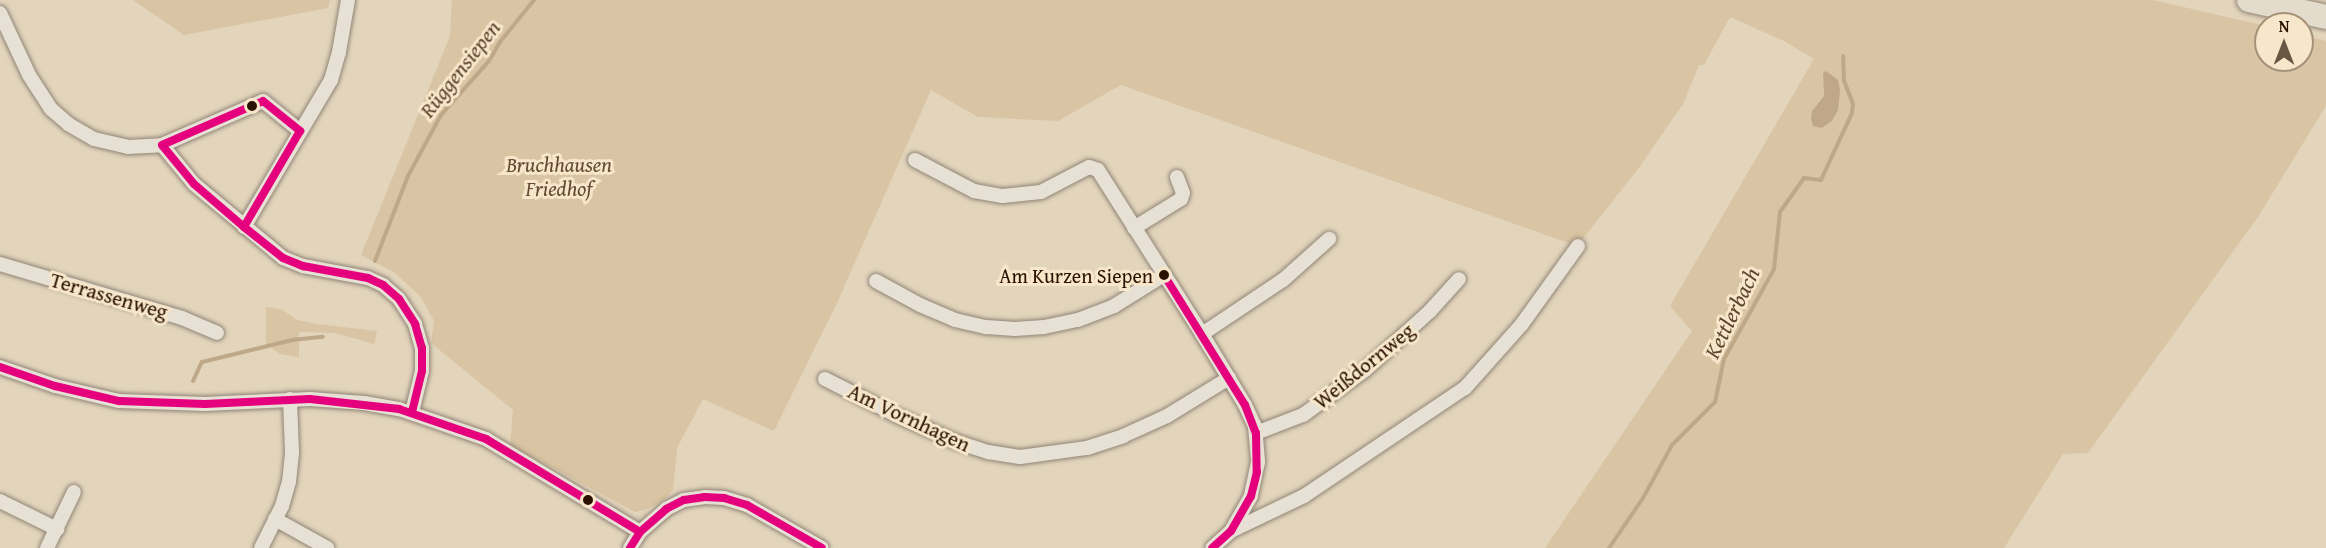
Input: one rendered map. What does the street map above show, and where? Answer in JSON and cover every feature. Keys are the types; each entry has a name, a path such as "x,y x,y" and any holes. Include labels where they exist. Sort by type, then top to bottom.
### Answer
{"highway":[{"path":"2249,0 2326,17"}],"street":[{"path":"244,227 333,74 348,0"},
{"path":"0,13 39,91 51,109 68,124 94,139 111,144 138,147 162,145 263,101 300,131"},
{"path":"162,145 194,184 275,253 293,263 368,278 383,285 399,298 415,324 422,348 422,371 412,412"},
{"path":"915,160 974,191 1003,196 1041,192 1089,167 1095,168 1250,413 1256,433 1258,462 1255,486 1248,505 1231,531 1212,548"},
{"path":"1131,223 1181,200 1183,193 1176,177"},
{"path":"1202,334 1274,287 1329,239"},
{"path":"1231,531 1304,496 1464,388 1522,324 1578,246"},
{"name":"Terrassenweg","path":"0,264 182,318 217,333"},
{"path":"876,281 920,305 955,320 986,327 1016,329 1044,327 1086,318 1114,306 1164,275"},
{"name":"Weißdornweg","path":"1256,433 1303,415 1357,376 1397,343 1459,279"},
{"path":"0,367 55,387 119,401 196,404 290,399 364,403 412,412 486,439 640,532"},
{"name":"Am Vornhagen","path":"825,379 954,441 988,452 1020,457 1087,448 1123,436 1167,416 1229,378"},
{"path":"261,548 285,495 291,465 290,399"},
{"path":"47,548 74,492"},
{"path":"630,548 640,532 657,515 676,503 715,497 747,505 822,548"},
{"path":"0,501 57,529"},
{"path":"275,519 327,548"}],"green space":[{"path":"133,0 330,0 328,8 184,35"},
{"name":"Bruchhausen Friedhof","path":"452,0 2153,0 2254,23 2254,72 2314,72 2314,38 2326,41 2326,106 2258,217 2088,453 2063,454 2004,548 1545,548 1692,331 1670,306 1814,59 1784,41 1730,17 1704,65 1699,65 1683,104 1638,169 1577,246 1121,85 1058,121 978,117 931,90 837,303 774,431 703,399 677,448 673,490 665,499 647,509 635,512 510,445 513,410 431,343 434,321 421,297 395,273 361,255 450,36","holes":["1823,77 1838,110 1832,121 1823,128 1814,126 1812,111 1824,96"]},
{"path":"266,307 281,309 297,320 377,331 374,344 335,333 299,332 299,357 279,354 266,343"}],"shaded area":[{"path":"1826,71 1838,80 1840,90 1838,110 1832,121 1822,128 1813,126 1811,119 1812,111 1824,96 1823,73"}],"waterway":[{"name":"Rüggensiepen","path":"375,261 408,176 441,115 489,61 500,42 534,0"},
{"name":"Kettlerbach","path":"1609,548 1643,498 1672,445 1715,402 1724,359 1774,269 1780,212 1804,178 1821,180 1852,113 1853,104 1844,80 1843,56"},
{"path":"193,381 202,362 292,340 323,337"}],"transit line":[{"path":"263,101 300,131 244,227 194,184 162,145 263,101"},
{"path":"244,227 283,258 303,266 368,278 383,285 399,299 415,324 422,348 422,371 412,412"},
{"path":"1164,275 1245,405 1256,433 1257,472 1251,496 1231,531 1212,548"},
{"path":"0,367 55,386 119,401 205,404 310,399 399,409 486,439 640,532"},
{"path":"630,548 640,532 666,509 684,500 705,497 724,498 747,505 822,548"}],"place":[{"name":"Am Kurzen Siepen","path":"1164,275"}]}
